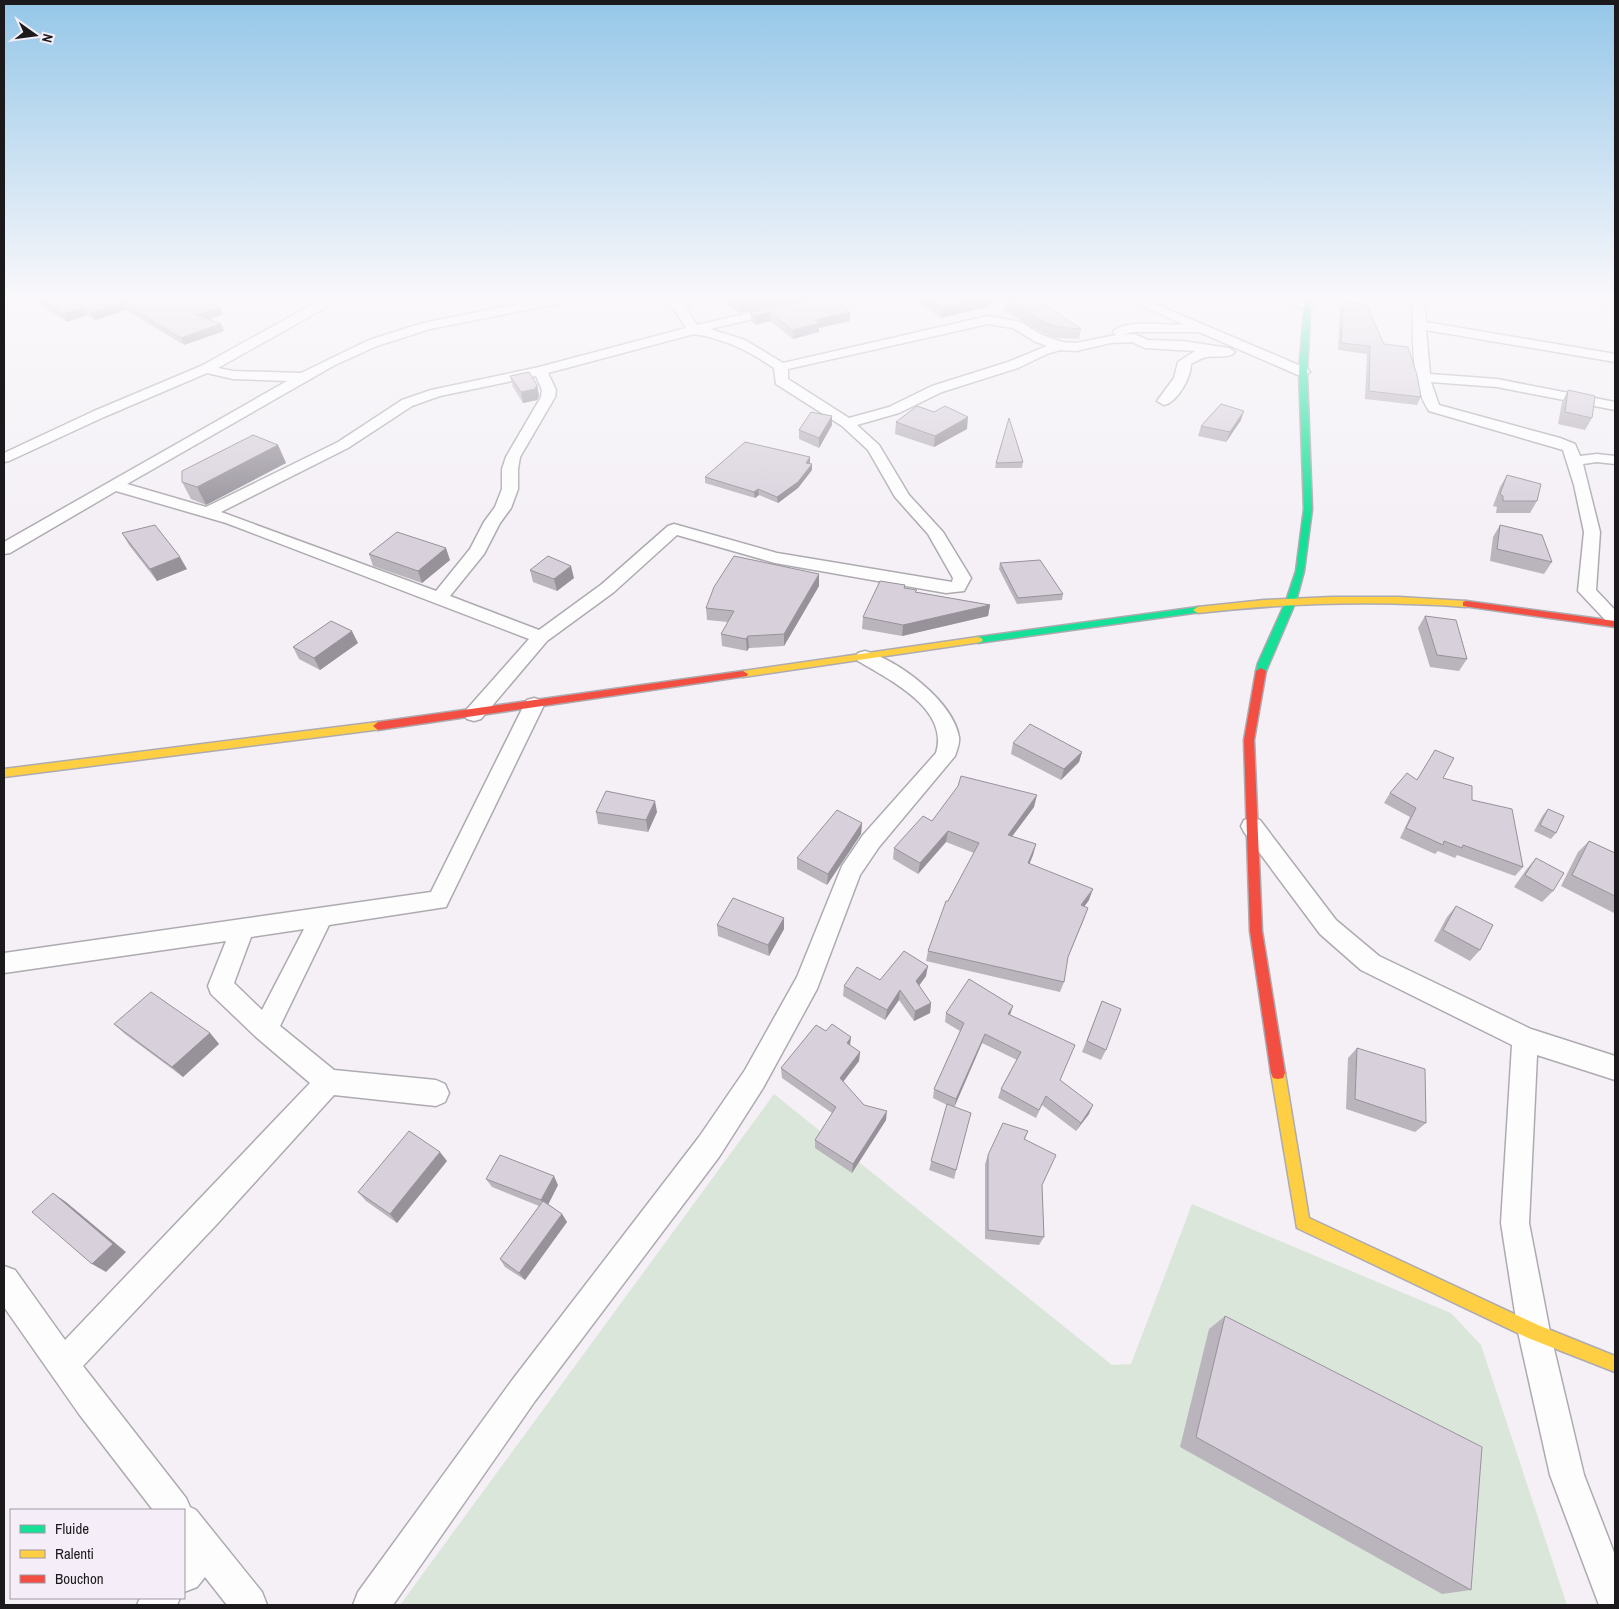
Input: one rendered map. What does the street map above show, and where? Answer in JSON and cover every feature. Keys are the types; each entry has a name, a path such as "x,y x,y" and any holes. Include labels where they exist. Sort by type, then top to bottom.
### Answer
{"street":[{"path":"4,458 99,414 196,373"},
{"path":"228,373 304,377"},
{"path":"4,550 312,373"},
{"path":"207,513 343,445 407,403 436,393 530,373"},
{"path":"438,598 473,556 492,522 503,508 510,489 510,469 513,457 548,397 549,390 541,373"},
{"path":"474,714 541,637 608,588 674,529 776,558 946,588 958,587 962,578 934,532 903,497 874,448 847,422 781,381 781,373"},
{"path":"847,422 894,410 937,389 987,373"},
{"path":"1164,401 1177,387 1184,373"},
{"path":"1303,373 1308,510 1300,571 1291,601 1263,664 1249,740 1256,931 1302,1223 1534,1332 1615,1364"},
{"path":"1425,373 1430,404 1434,408 1555,441 1573,455 1615,460"},
{"path":"1425,378 1443,377 1506,385 1615,406"},
{"path":"1573,455 1582,485 1592,532 1587,591 1615,620"},
{"path":"116,486 207,513 541,637"},
{"path":"4,773 474,714 1173,612 1291,601 1422,600 1489,606 1615,624"},
{"path":"371,1605 524,1390 709,1148 754,1079 808,981 850,872 872,841 945,756 949,738 941,718 920,692 906,680 864,657"},
{"path":"4,963 438,900 534,705"},
{"path":"1252,826 1328,927 1370,963 1525,1039 1615,1068"},
{"path":"265,1029 322,917"},
{"path":"243,928 220,986 265,1029 328,1082 436,1093"},
{"path":"1525,1039 1515,1223 1534,1332 1567,1475 1615,1600"},
{"path":"63,1365 207,1214 328,1082"},
{"path":"4,1281 63,1365 173,1509"},
{"path":"185,1526 195,1562 249,1605"}],"shaded area":[{"path":"774,1094 1112,1365 1131,1364 1192,1204 1451,1313 1481,1345 1567,1605 400,1605"}],"building":[{"path":"530,373 537,385 535,389 521,392 510,376"},
{"path":"1369,373 1416,373 1421,397 1369,391"},
{"path":"1568,390 1595,396 1592,418 1565,412"},
{"path":"1221,404 1244,411 1230,432 1201,426"},
{"path":"917,406 934,412 945,406 968,417 935,436 896,422"},
{"path":"811,412 832,416 819,438 799,430"},
{"path":"1009,418 1023,462 996,463"},
{"path":"253,435 278,445 197,487 182,482 182,471"},
{"path":"745,442 810,457 806,463 812,464 798,482 777,497 758,489 754,492 705,477"},
{"path":"1507,475 1541,484 1537,501 1503,501 1503,496 1500,494"},
{"path":"155,525 180,557 150,569 122,533"},
{"path":"1500,525 1542,535 1552,562 1497,549"},
{"path":"397,532 446,548 418,571 369,554"},
{"path":"548,556 571,566 554,579 530,570"},
{"path":"734,556 819,574 784,634 748,636 746,639 721,634 734,611 706,608 714,587"},
{"path":"1040,560 1063,594 1018,598 1000,563"},
{"path":"880,581 905,585 904,588 917,590 915,592 990,605 903,625 863,617"},
{"path":"1425,616 1456,620 1467,659 1437,655"},
{"path":"331,621 352,631 314,658 293,647"},
{"path":"1030,724 1082,752 1064,769 1013,743"},
{"path":"1435,750 1454,758 1443,778 1472,786 1472,800 1512,809 1523,867 1463,845 1462,848 1444,841 1443,845 1406,828 1416,808 1390,793 1407,773 1417,780"},
{"path":"961,776 1037,795 1008,835 1036,844 1028,863 1093,889 1081,905 1088,908 1068,957 1064,982 928,951 946,901 948,901 979,843 948,831 920,863 894,848 923,816 932,821 958,786"},
{"path":"606,791 655,801 646,820 596,812"},
{"path":"1548,809 1564,816 1556,833 1540,825"},
{"path":"837,810 862,823 828,874 797,858"},
{"path":"1589,841 1615,853 1615,896 1572,875"},
{"path":"1536,858 1564,873 1553,891 1525,875"},
{"path":"733,898 784,918 768,945 717,925"},
{"path":"1456,906 1493,925 1480,950 1443,930"},
{"path":"904,951 928,966 916,981 931,1003 915,1011 900,990 887,1010 844,986 857,967 880,980"},
{"path":"969,979 1013,1006 1008,1014 1075,1045 1060,1080 1093,1105 1081,1123 1046,1096 1039,1110 1001,1089 1021,1052 985,1034 956,1099 934,1089 964,1023 946,1013"},
{"path":"151,992 210,1033 172,1067 114,1024"},
{"path":"1102,1001 1121,1009 1106,1050 1087,1041"},
{"path":"832,1024 851,1037 847,1043 860,1052 840,1078 864,1105 887,1111 853,1164 815,1140 836,1107 781,1068 816,1025 826,1031"},
{"path":"1357,1048 1425,1069 1426,1123 1355,1099"},
{"path":"947,1104 971,1113 956,1170 931,1161"},
{"path":"1003,1123 1028,1131 1024,1139 1056,1155 1042,1185 1044,1237 988,1230 988,1155"},
{"path":"409,1131 440,1152 390,1214 358,1192"},
{"path":"500,1155 554,1176 541,1200 486,1179"},
{"path":"53,1193 113,1244 92,1264 32,1212"},
{"path":"543,1201 562,1214 519,1273 500,1259"},
{"path":"1225,1316 1482,1447 1471,1590 1196,1437"}],"traffic: fast":[{"path":"1261,671 1291,601 1300,571 1308,509 1303,373"},
{"path":"978,640 1198,610"}],"traffic: slow":[{"path":"1198,610 1264,603 1365,599 1466,604"},
{"path":"743,674 978,640"},
{"path":"4,773 378,726"},
{"path":"1278,1073 1302,1223 1534,1332 1615,1364"}],"traffic: jam":[{"path":"1466,604 1615,624"},
{"path":"1261,671 1249,740 1256,931 1278,1073"},
{"path":"378,726 743,674"}]}
